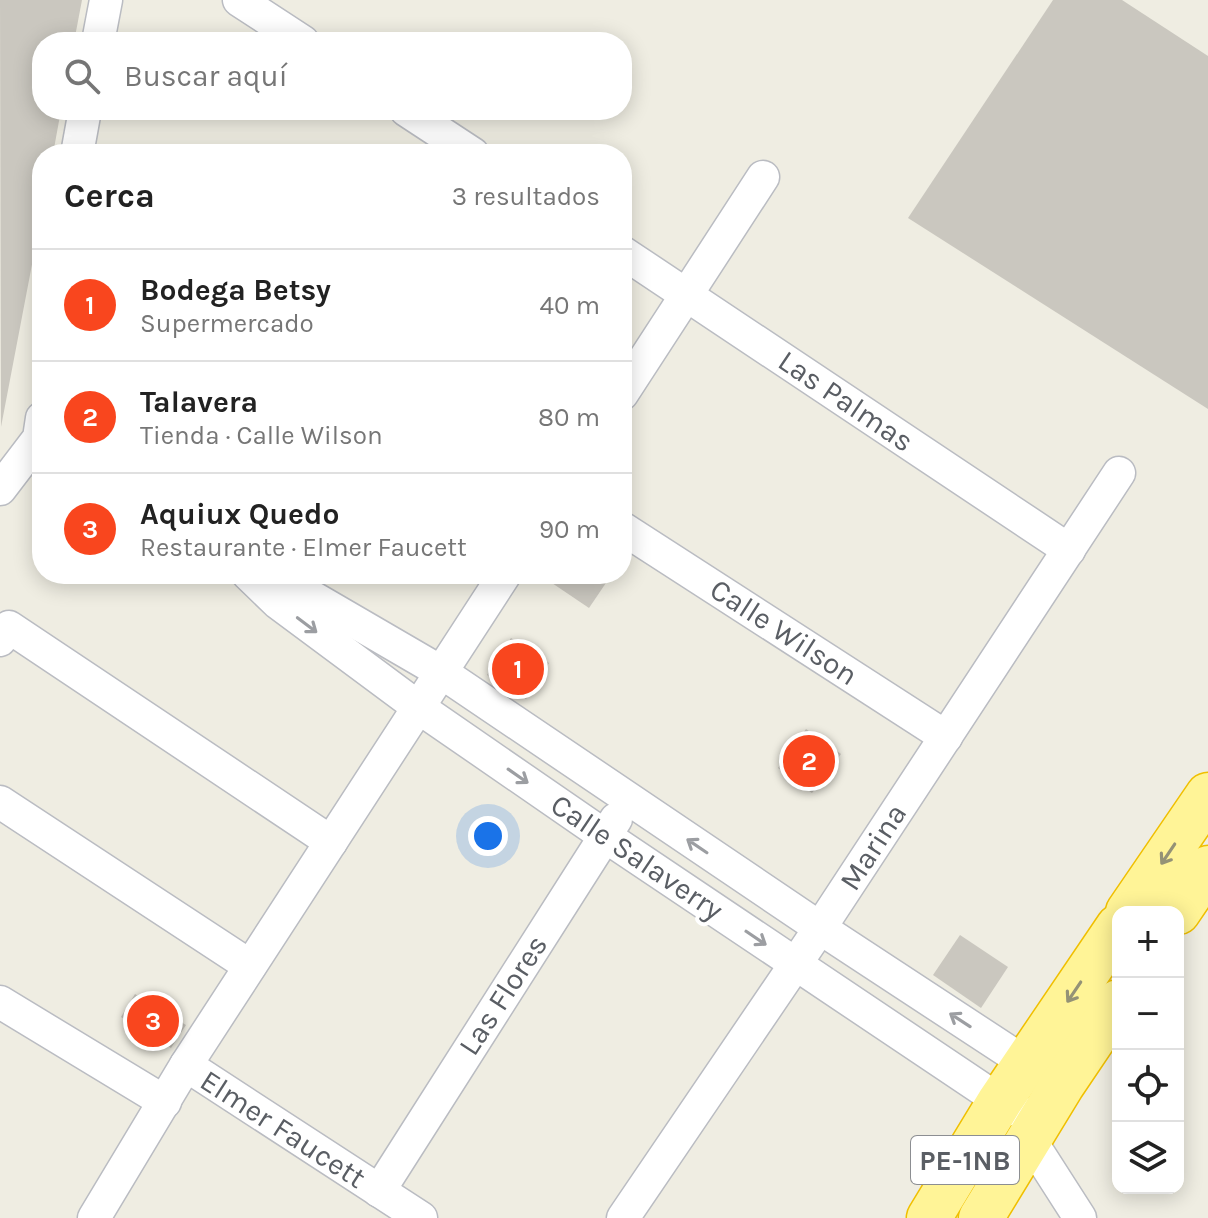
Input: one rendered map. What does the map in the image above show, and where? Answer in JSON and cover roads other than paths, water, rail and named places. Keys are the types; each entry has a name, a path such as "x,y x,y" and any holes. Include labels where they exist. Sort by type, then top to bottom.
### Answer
{"highway":[{"path":"1132,906 1208,795"},
{"path":"1182,906 1208,868"},
{"name":"PE-1NB","path":"981,1218 1039,1102 1112,940"},
{"name":"PE-1NB","path":"1039,1102 1112,1010"},
{"name":"PE-1NB","path":"929,1218 1000,1101 1039,1102"}],"street":[{"path":"100,32 106,0"},
{"path":"239,0 288,32"},
{"path":"79,144 83,120"},
{"path":"421,120 458,144"},
{"path":"632,379 763,177"},
{"name":"Las Palmas","path":"632,259 1069,550"},
{"path":"0,489 32,445"},
{"name":"Marina","path":"623,1218 820,928 1119,473"},
{"name":"Calle Wilson","path":"632,534 946,737"},
{"name":"Calle Salaverry","path":"258,584 278,603 418,707 1000,1101"},
{"name":"Calle Salaverry","path":"290,584 441,672 820,928 1039,1102"},
{"path":"94,1218 186,1065 498,584"},
{"path":"0,640 9,627 331,842"},
{"name":"Las Flores","path":"379,1191 628,799"},
{"path":"0,802 250,966"},
{"path":"0,1002 165,1102"},
{"name":"Elmer Faucett","path":"186,1065 421,1218"},
{"path":"1039,1102 1080,1218"}],"place":[{"name":"Bodega Betsy","path":"518,669"},
{"name":"Talavera","path":"809,761"},
{"name":"Aquiux Quedo","path":"153,1021"}]}
